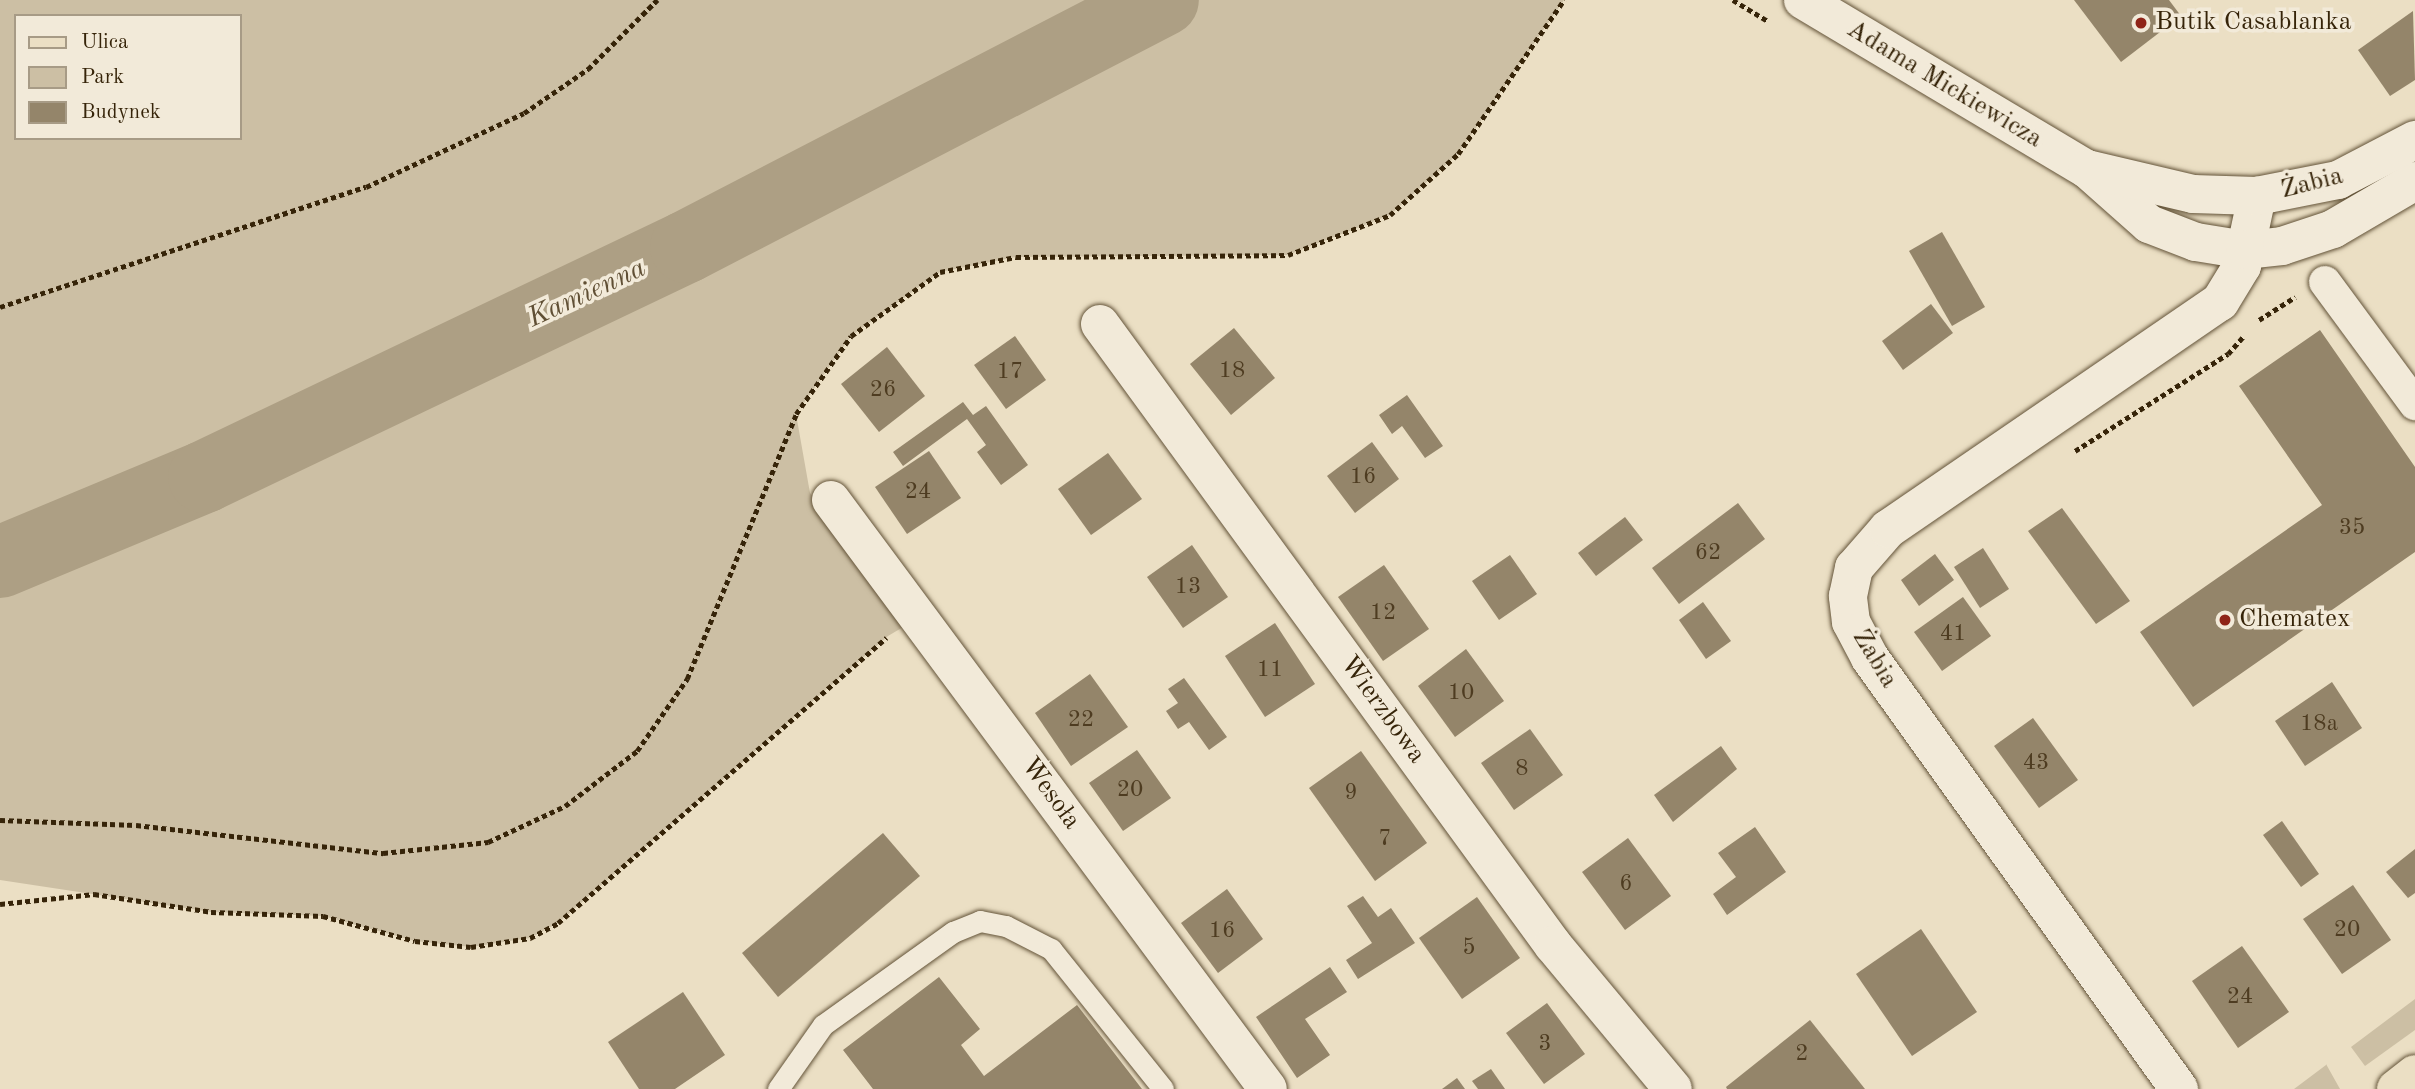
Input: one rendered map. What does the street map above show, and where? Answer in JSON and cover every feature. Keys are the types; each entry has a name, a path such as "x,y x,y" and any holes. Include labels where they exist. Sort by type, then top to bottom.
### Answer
{"main road":[{"path":"2396,1089 2415,1074"}],"street":[{"name":"Adama Mickiewicza","path":"1803,0 2087,169 2149,224 2245,250"},
{"name":"Żabia","path":"2179,1089 1870,658 1851,622 1848,596 1854,568 1888,529 2202,319 2233,283 2245,250 2257,196 2338,180 2415,140"},
{"name":"Adama Mickiewicza","path":"2087,169 2193,194 2257,196"},
{"name":"Żabia","path":"2245,250 2282,246 2333,229 2415,181"},
{"path":"2325,282 2415,404"},
{"name":"Wierzbowa","path":"1100,324 1553,945 1673,1089"},
{"name":"Wesoła","path":"831,500 1268,1089"}],"lane":[{"path":"778,1089 823,1025 953,932 980,921 1006,926 1051,948 1163,1089"}],"path":[{"path":"0,307 366,187 524,113 588,69 657,0"},
{"path":"2062,455 2085,449 2228,354 2268,310 2325,282"},
{"path":"0,904 94,894 211,912 323,916 415,941 471,947 530,939 558,923 888,636 920,617"}],"green space":[{"path":"0,0 1564,0 1458,154 1390,215 1288,255 1016,257 940,272 851,336 796,414 810,493 920,617 888,636 558,923 530,938 471,947 415,941 323,916 211,912 0,880"},
{"path":"2415,999 2415,1030 2365,1066 2351,1047"},
{"path":"2326,1065 2340,1089 2294,1089"}],"building":[{"path":"2074,0 2169,0 2181,16 2121,62"},
{"path":"2413,11 2415,80 2390,96 2358,50"},
{"path":"1942,232 1985,307 1952,326 1909,251"},
{"path":"1931,304 1953,333 1903,370 1882,341"},
{"path":"1234,328 1275,378 1231,415 1190,364"},
{"path":"2320,330 2415,467 2415,552 2193,707 2140,632 2322,505 2239,386"},
{"path":"1015,336 1046,380 1006,409 974,365"},
{"path":"887,347 925,396 879,432 841,384"},
{"path":"1407,395 1443,446 1425,458 1402,426 1392,434 1379,415"},
{"path":"963,402 973,415 986,406 1028,465 1001,485 977,452 986,445 967,419 903,466 893,452"},
{"path":"1372,442 1399,479 1355,513 1327,476"},
{"path":"929,451 961,498 907,534 875,487"},
{"path":"1108,453 1142,499 1091,535 1058,489"},
{"path":"1738,503 1765,539 1679,604 1652,568"},
{"path":"2062,508 2130,601 2096,624 2028,531"},
{"path":"1625,517 1643,540 1596,576 1578,553"},
{"path":"1192,545 1228,597 1183,628 1147,577"},
{"path":"1983,548 2009,589 1980,608 1954,567"},
{"path":"1935,554 1954,580 1919,606 1901,580"},
{"path":"1510,555 1537,594 1499,620 1472,581"},
{"path":"1384,565 1429,629 1383,661 1338,597"},
{"path":"1963,597 1991,636 1942,671 1914,632"},
{"path":"1703,602 1731,641 1706,659 1679,620"},
{"path":"1275,623 1315,684 1265,717 1225,656"},
{"path":"1466,649 1504,701 1455,737 1418,686"},
{"path":"1090,674 1128,727 1071,766 1035,713"},
{"path":"1184,678 1227,737 1209,750 1189,722 1178,729 1166,711 1178,703 1168,689"},
{"path":"2332,682 2362,728 2305,766 2275,721"},
{"path":"2033,718 2078,780 2039,808 1994,746"},
{"path":"1530,729 1563,775 1514,810 1481,763"},
{"path":"1721,746 1737,769 1673,822 1654,795"},
{"path":"1137,750 1171,798 1123,831 1089,783"},
{"path":"1361,751 1427,843 1375,881 1309,788"},
{"path":"2282,821 2319,874 2301,887 2263,835"},
{"path":"1755,827 1786,872 1727,915 1713,894 1736,877 1718,853"},
{"path":"883,833 920,876 778,997 742,953"},
{"path":"1628,838 1671,896 1625,930 1582,872"},
{"path":"2415,849 2415,893 2408,898 2386,872"},
{"path":"2353,885 2391,940 2342,974 2303,919"},
{"path":"1227,889 1263,939 1218,973 1181,923"},
{"path":"1363,896 1378,917 1391,908 1415,943 1358,979 1346,960 1372,943 1347,906"},
{"path":"1477,897 1520,958 1462,999 1419,938"},
{"path":"1921,929 1977,1012 1912,1056 1856,974"},
{"path":"2242,946 2289,1012 2238,1048 2192,981"},
{"path":"1330,967 1347,992 1305,1019 1330,1055 1297,1078 1256,1017"},
{"path":"939,977 980,1029 961,1045 984,1076 1077,1005 1142,1089 873,1089 843,1050"},
{"path":"683,992 725,1055 675,1089 639,1089 608,1042"},
{"path":"1547,1003 1585,1054 1544,1084 1506,1033"},
{"path":"1810,1020 1865,1089 1727,1089 1726,1087"},
{"path":"1491,1069 1505,1089 1478,1089 1472,1081"},
{"path":"1457,1078 1465,1089 1442,1089"}],"waterway":[{"name":"Kamienna","path":"0,562 204,477 686,247 1163,0"}],"place":[{"name":"Butik Casablanka","path":"2141,23"},
{"name":"Chematex","path":"2225,620"}]}
